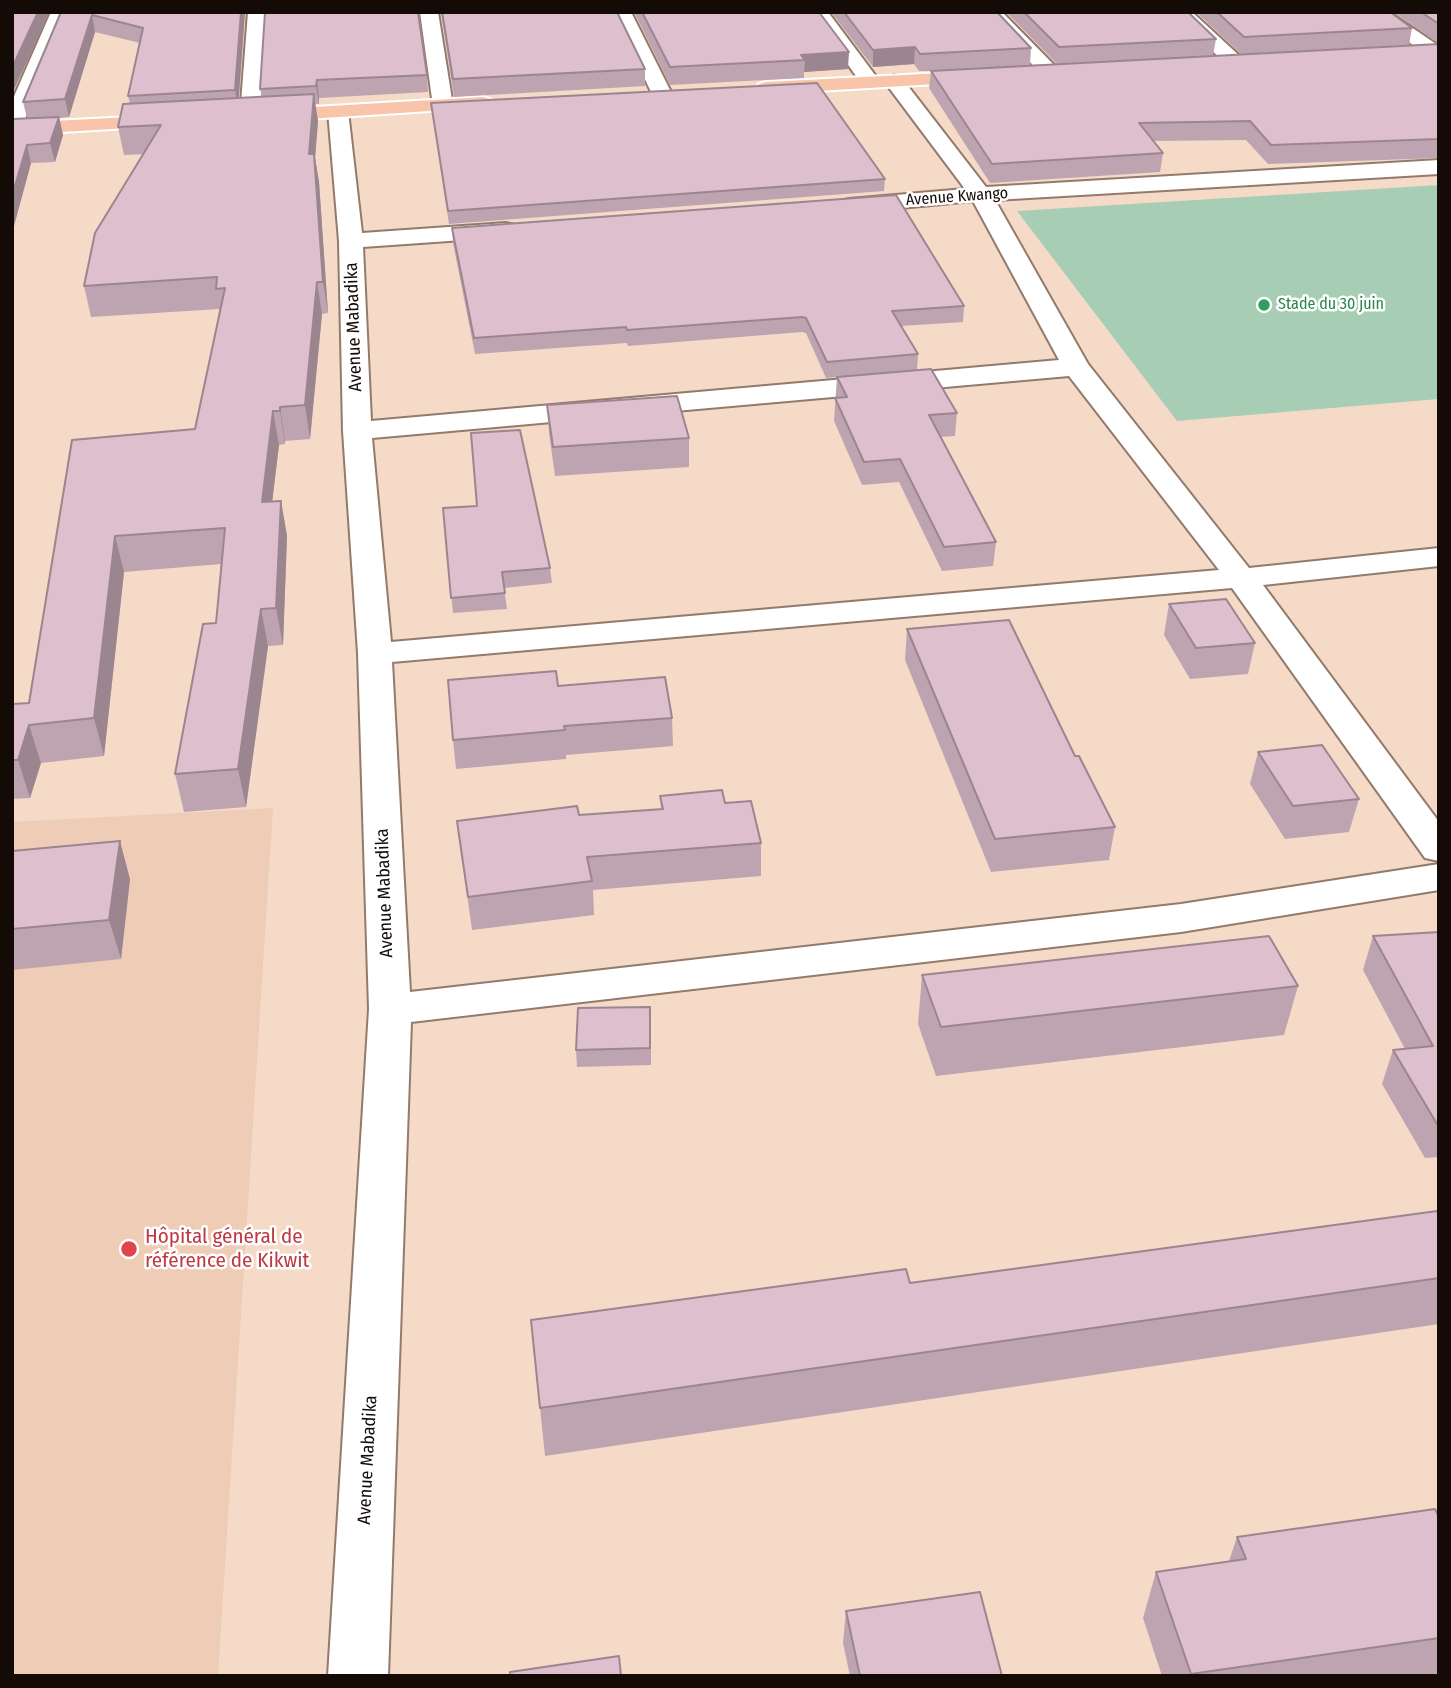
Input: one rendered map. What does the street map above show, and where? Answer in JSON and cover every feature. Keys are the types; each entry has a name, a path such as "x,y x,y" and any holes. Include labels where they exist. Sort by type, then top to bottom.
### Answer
{"main road":[{"path":"1408,54 1437,52"},
{"path":"1210,64 1243,62"},
{"path":"1025,74 1058,73"},
{"path":"746,89 999,76"},
{"path":"635,95 669,94"},
{"path":"243,117 498,103"},
{"path":"12,127 195,119"}],"street":[{"path":"12,127 60,12"},
{"path":"243,117 257,12"},
{"path":"429,12 443,106"},
{"path":"622,12 669,94"},
{"path":"819,12 980,194 1076,368 1241,578 1439,849"},
{"path":"992,12 1058,73"},
{"path":"1181,12 1243,62"},
{"path":"1377,12 1437,52"},
{"name":"Avenue Mabadika","path":"338,111 351,241 357,431 375,653 390,1009 358,1676"},
{"name":"Avenue Kwango","path":"826,208 980,194 1439,167"},
{"path":"351,241 527,228"},
{"path":"357,431 1076,368"},
{"path":"375,653 1241,578 1439,556"},
{"path":"390,1009 1167,919 1439,877"}],"shaded area":[{"name":"Hôpital général de référence de Kikwit","path":"273,808 218,1676 12,1676 12,822"}],"green space":[{"name":"Stade du 30 juin","path":"1439,185 1439,399 1177,421 1017,211"}],"building":[{"path":"12,12 38,12 12,68"},
{"path":"61,12 241,12 235,90 128,96 143,28 92,15 65,99 23,102"},
{"path":"265,12 418,12 427,75 317,80 316,86 260,89"},
{"path":"442,12 617,12 645,69 453,79"},
{"path":"642,12 819,12 849,52 801,55 805,60 670,67"},
{"path":"844,12 997,12 1031,48 920,54 915,47 873,50"},
{"path":"1024,12 1188,12 1216,39 1059,47"},
{"path":"1217,12 1390,12 1412,28 1244,37"},
{"path":"1421,12 1439,12 1439,24"},
{"path":"1439,44 1439,139 1271,145 1250,121 1139,123 1163,153 992,164 931,71"},
{"path":"817,83 885,179 448,211 431,103"},
{"path":"314,94 309,154 314,154 323,282 317,282 305,405 280,407 280,411 273,411 262,502 281,501 276,608 261,609 238,769 175,774 203,624 216,623 225,528 115,536 94,718 29,725 18,760 12,760 12,704 29,703 72,440 195,429 225,288 216,289 217,277 84,286 95,233 161,125 118,127 123,104"},
{"path":"59,117 50,143 27,145 12,196 12,119"},
{"path":"896,195 964,306 892,311 918,354 827,362 806,318 802,317 474,338 452,228"},
{"path":"931,369 957,413 929,415 996,542 944,547 900,459 864,462 835,398 847,397 837,377"},
{"path":"677,396 689,438 553,447 547,405"},
{"path":"520,430 550,568 502,572 505,593 451,598 443,508 477,506 471,433"},
{"path":"1226,599 1255,643 1196,648 1169,604"},
{"path":"1009,620 1075,756 1079,756 1115,827 995,839 907,629"},
{"path":"556,671 558,686 665,677 672,718 564,726 565,730 453,740 448,680"},
{"path":"1322,745 1359,799 1293,806 1258,752"},
{"path":"722,790 725,803 751,801 761,843 587,857 592,881 468,897 457,821 577,806 579,815 663,809 660,796"},
{"path":"120,841 109,920 12,929 12,851"},
{"path":"1439,932 1437,1124 1393,1050 1433,1046 1373,936"},
{"path":"1269,936 1298,986 941,1027 922,975"},
{"path":"650,1007 650,1048 576,1050 578,1008"},
{"path":"1437,1211 1439,1278 540,1408 531,1320 906,1269 910,1283"},
{"path":"1435,1509 1439,1517 1439,1638 1191,1674 1156,1572 1246,1559 1237,1537"},
{"path":"980,1592 1002,1676 860,1676 846,1611"},
{"path":"619,1656 621,1676 510,1676 510,1672"}],"place":[{"name":"Stade du 30 juin","path":"1264,305"},
{"name":"Hôpital général de référence de Kikwit","path":"129,1249"}]}
